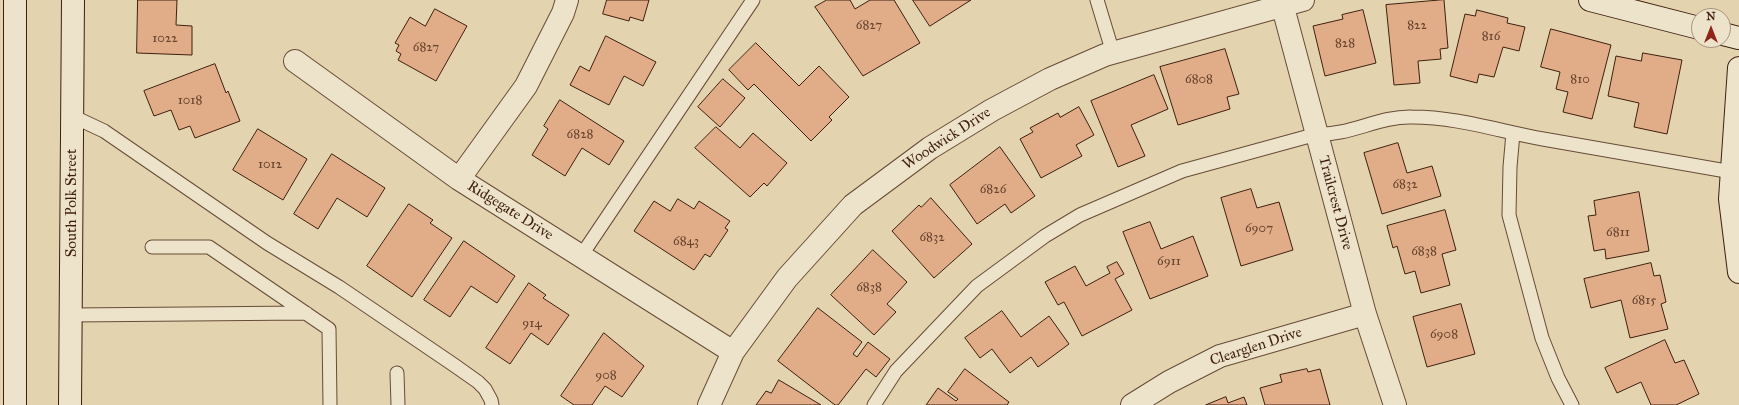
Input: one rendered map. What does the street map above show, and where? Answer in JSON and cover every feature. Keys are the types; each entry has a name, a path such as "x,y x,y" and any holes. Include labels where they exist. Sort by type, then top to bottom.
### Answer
{"street":[{"path":"15,0 15,405"},
{"name":"South Polk Street","path":"70,405 73,0"},
{"path":"459,179 526,86 563,13 567,0"},
{"name":"Woodwick Drive","path":"709,405 733,352 787,278 853,205 930,148 992,110 1050,79 1113,53 1281,2 1303,0"},
{"path":"1590,0 1691,26"},
{"name":"Trailcrest Drive","path":"1281,2 1365,314 1395,405"},
{"name":"Ridgegate Drive","path":"295,61 459,179 733,352"},
{"path":"1739,68 1730,199 1739,272"},
{"name":"Clearglen Drive","path":"1132,405 1170,382 1220,356 1365,314"}],"lane":[{"path":"581,256 753,0"},
{"path":"1097,0 1113,53"},
{"path":"72,116 104,131 267,242 339,287 454,365 486,389 492,405"},
{"path":"874,405 896,371 977,286 1045,236 1080,215 1182,171 1317,134 1327,135 1382,120 1411,116 1455,120 1513,133 1732,172"},
{"path":"1513,133 1510,167 1509,215 1542,338 1558,378 1572,405"},
{"path":"152,247 209,247 329,329 330,405"},
{"path":"71,315 306,313"},
{"path":"397,373 398,405"}],"building":[{"path":"138,0 177,0 176,25 192,26 192,55 137,53"},
{"path":"607,0 649,0 643,21 630,17 629,21 603,14"},
{"path":"827,0 850,0 855,9 870,0 894,0 920,43 863,76 815,7"},
{"path":"913,0 971,0 930,26"},
{"path":"1444,0 1448,48 1440,49 1441,59 1418,61 1420,83 1394,85 1386,5"},
{"path":"435,9 467,26 436,81 398,60 401,54 396,51 399,45 395,43 410,17 425,26"},
{"path":"1363,10 1376,63 1325,76 1313,26 1343,19 1342,15"},
{"path":"1477,10 1508,18 1507,23 1525,27 1519,51 1503,47 1494,77 1479,74 1477,83 1450,76 1465,14 1475,16"},
{"path":"1551,29 1611,45 1592,119 1563,112 1568,92 1556,89 1560,72 1541,67"},
{"path":"606,36 656,62 643,86 624,76 609,105 570,85 580,66 589,71"},
{"path":"756,43 799,86 819,66 849,97 829,117 832,120 811,141 754,84 748,90 729,70"},
{"path":"1225,49 1239,94 1227,97 1230,109 1178,125 1160,67"},
{"path":"1643,53 1682,60 1667,134 1634,127 1639,103 1608,96 1616,56 1641,61"},
{"path":"215,64 226,93 228,91 240,121 195,138 190,126 179,130 171,110 154,116 144,91"},
{"path":"1154,75 1168,109 1131,125 1145,156 1118,167 1091,101"},
{"path":"723,79 745,98 720,127 698,107"},
{"path":"560,100 624,141 609,165 582,148 565,176 532,155 548,129 544,126"},
{"path":"1079,107 1094,135 1076,145 1082,156 1041,178 1020,139 1033,132 1030,128 1058,113 1060,117"},
{"path":"716,127 740,148 753,133 787,163 767,186 764,183 750,197 695,148"},
{"path":"258,129 307,159 283,200 233,170"},
{"path":"1398,143 1407,173 1432,166 1441,196 1382,214 1364,153"},
{"path":"1000,147 1035,196 1011,213 1005,204 977,224 950,185"},
{"path":"332,154 385,188 367,217 337,198 318,229 294,214"},
{"path":"1251,189 1257,208 1279,202 1293,250 1241,266 1221,198"},
{"path":"1639,192 1649,251 1606,259 1605,249 1594,251 1588,216 1596,215 1594,201"},
{"path":"931,198 972,244 934,278 892,231 919,205 921,207"},
{"path":"678,199 694,209 699,201 730,221 725,228 728,230 710,257 705,254 694,270 634,231 654,201 670,211"},
{"path":"409,204 433,220 430,223 452,238 412,297 367,266"},
{"path":"1445,210 1456,250 1442,254 1450,285 1421,293 1415,271 1405,274 1397,246 1393,248 1387,226"},
{"path":"1150,222 1161,249 1193,236 1208,276 1150,299 1123,232"},
{"path":"464,241 515,276 497,303 471,286 450,317 424,300"},
{"path":"873,250 907,282 887,304 896,312 874,335 831,295"},
{"path":"1117,262 1124,274 1115,279 1132,310 1082,336 1064,302 1058,305 1045,282 1075,266 1086,286 1110,273 1107,267"},
{"path":"1651,263 1654,276 1660,275 1666,302 1661,304 1668,329 1630,338 1621,300 1591,308 1584,279"},
{"path":"529,283 546,295 543,298 569,315 548,345 531,333 510,364 486,348"},
{"path":"1461,304 1475,354 1427,367 1413,317"},
{"path":"818,308 862,342 853,354 857,357 868,342 890,359 876,377 866,369 838,405 835,405 778,361"},
{"path":"1002,311 1021,337 1049,316 1069,344 1038,367 1031,357 1010,373 992,349 980,358 965,338"},
{"path":"604,333 644,366 622,397 605,386 592,405 574,405 561,396"},
{"path":"1665,340 1675,363 1684,360 1699,394 1676,405 1651,405 1641,382 1617,393 1605,368"},
{"path":"965,369 1009,402 1007,405 926,405 938,388 956,401 958,399 948,392"},
{"path":"1307,369 1308,372 1320,369 1330,405 1265,405 1260,388 1282,382 1280,375"},
{"path":"779,380 821,405 756,405 766,391 771,393"},
{"path":"1226,397 1228,403 1244,397 1247,405 1206,405"}]}
